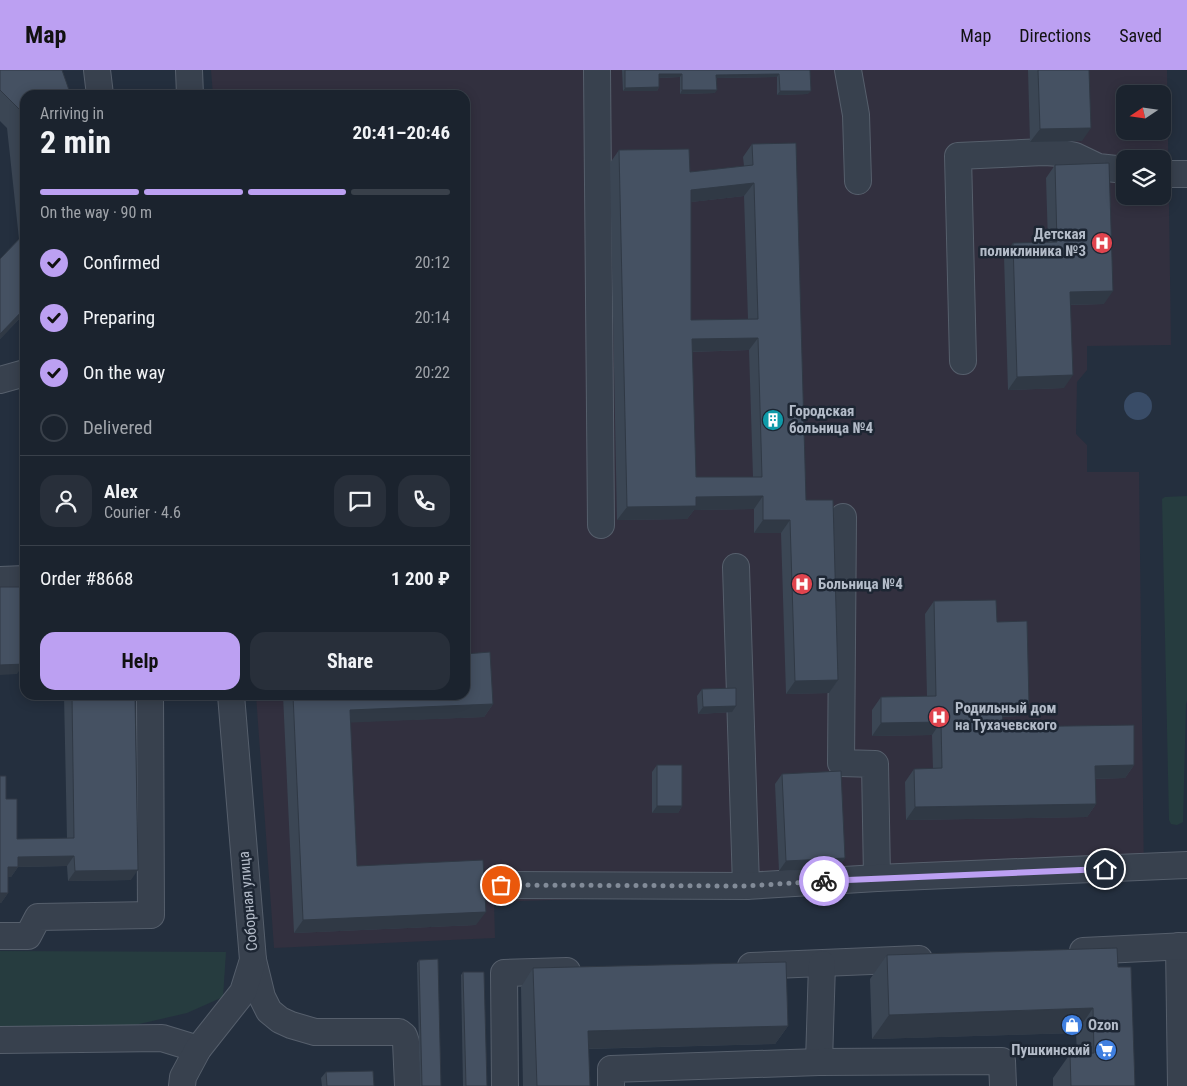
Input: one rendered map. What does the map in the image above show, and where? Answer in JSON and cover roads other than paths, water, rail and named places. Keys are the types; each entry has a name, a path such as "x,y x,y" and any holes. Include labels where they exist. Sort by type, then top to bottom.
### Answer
{"street":[{"path":"97,70 99,90"},
{"path":"189,70 190,90"},
{"path":"597,70 601,525"},
{"path":"848,70 856,115 858,180"},
{"path":"963,361 958,156 1061,153 1075,156 1098,167 1116,169"},
{"path":"1171,174 1187,174"},
{"path":"0,380 20,375"},
{"path":"843,517 841,763 875,764 878,878"},
{"path":"736,567 746,886"},
{"path":"0,580 20,579"},
{"path":"0,936 28,936 38,917 151,915 150,700"},
{"name":"Соборная улица","path":"182,1086 183,1077 198,1049 243,992 253,960 231,700"},
{"path":"501,885 746,886 878,878 1187,865"},
{"path":"1060,952 1183,946 1181,1086"},
{"path":"732,966 941,958"},
{"path":"253,960 262,997 269,1010 280,1020 315,1032 399,1032 404,1036 406,1042 408,1086"},
{"path":"820,1062 822,964"},
{"path":"505,1086 504,973 593,970"},
{"path":"0,1040 162,1038 198,1049"},
{"path":"610,1086 610,1069 820,1062 1002,1061 1003,1086"}],"water":[{"path":"1138,392 1148,396 1152,406 1148,416 1138,420 1128,416 1124,406 1128,396"}],"place":[{"name":"Детская поликлиника №3","path":"1102,243"},
{"name":"Городская больница №4","path":"773,420"},
{"name":"Больница №4","path":"802,584"},
{"name":"Родильный дом на Тухачевского","path":"939,717"},
{"name":"Ozon","path":"1072,1025"},
{"name":"Пушкинский","path":"1106,1050"}]}
